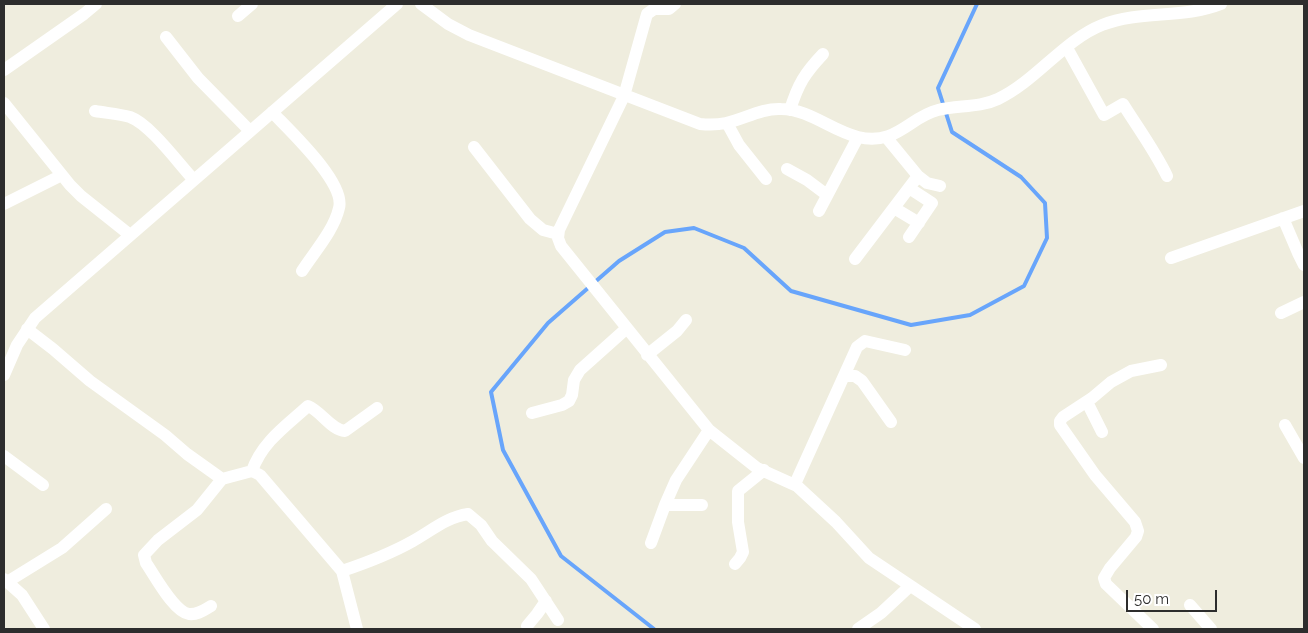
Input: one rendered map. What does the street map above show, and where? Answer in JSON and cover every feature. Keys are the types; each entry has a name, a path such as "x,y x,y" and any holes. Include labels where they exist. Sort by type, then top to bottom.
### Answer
{"street":[{"path":"4,70 96,4"},
{"path":"238,16 252,4"},
{"path":"4,375 17,345 35,318 397,4"},
{"path":"421,4 448,24 469,35 700,124 727,123 774,109 790,110 867,139 886,137 903,130 937,110 989,103 998,99 1030,78 1083,34 1112,21 1197,11 1221,4"},
{"path":"675,4 669,10 654,9 649,12 624,96 558,230 561,246 709,430 749,462 794,484 836,522 868,558 975,629"},
{"path":"166,37 198,78 250,131"},
{"path":"1067,48 1104,115 1123,104 1159,159 1167,176"},
{"path":"790,110 796,90 807,71 823,54"},
{"path":"4,103 62,176 81,196 130,235"},
{"path":"95,111 131,118 142,125 157,138 194,180"},
{"path":"272,112 329,174 340,200 339,208 330,228 302,271"},
{"path":"727,123 739,145 766,179"},
{"path":"819,211 858,137"},
{"path":"886,137 918,176 927,182 940,186"},
{"path":"474,147 530,219 543,230 558,234"},
{"path":"787,169 807,180 827,195"},
{"path":"4,204 62,176"},
{"path":"855,259 918,176"},
{"path":"909,188 932,203 909,237"},
{"path":"894,208 919,224"},
{"path":"1171,258 1304,211"},
{"path":"1283,218 1304,264"},
{"path":"1281,312 1304,302"},
{"path":"647,354 677,331 686,320"},
{"path":"532,413 562,405 569,401 572,395 574,380 580,370 627,328"},
{"path":"27,330 53,349 90,381 222,479"},
{"path":"794,484 857,347 865,341 905,350"},
{"path":"1152,629 1106,584 1104,578 1105,574 1136,537 1138,531 1135,522 1094,475 1060,425 1060,420 1087,402 1111,382 1131,371 1161,365"},
{"path":"844,376 855,376 862,381 891,422"},
{"path":"1087,402 1102,432"},
{"path":"252,470 256,459 269,440 306,407 309,406 341,431 346,431 377,408"},
{"path":"1284,425 1304,458"},
{"path":"651,543 676,480 709,430"},
{"path":"4,456 43,485"},
{"path":"211,606 200,613 189,614 179,610 146,563 144,555 158,540 197,510 222,479 252,470 260,475 342,571 357,629"},
{"path":"735,564 743,552 738,522 738,492 764,470"},
{"path":"665,505 702,505"},
{"path":"44,629 22,594 5,580 62,548 106,509"},
{"path":"342,571 374,560 455,516 468,514 481,525 492,541 530,579 558,620"},
{"path":"858,629 881,613 910,586"},
{"path":"527,626 546,601"},
{"path":"1190,605 1210,629"}],"waterway":[{"path":"654,629 561,556 503,450 491,392 548,323 619,261 665,232 694,228 744,248 791,291 911,325 970,315 1024,286 1047,238 1045,203 1021,177 952,132 938,88 977,4"}]}
